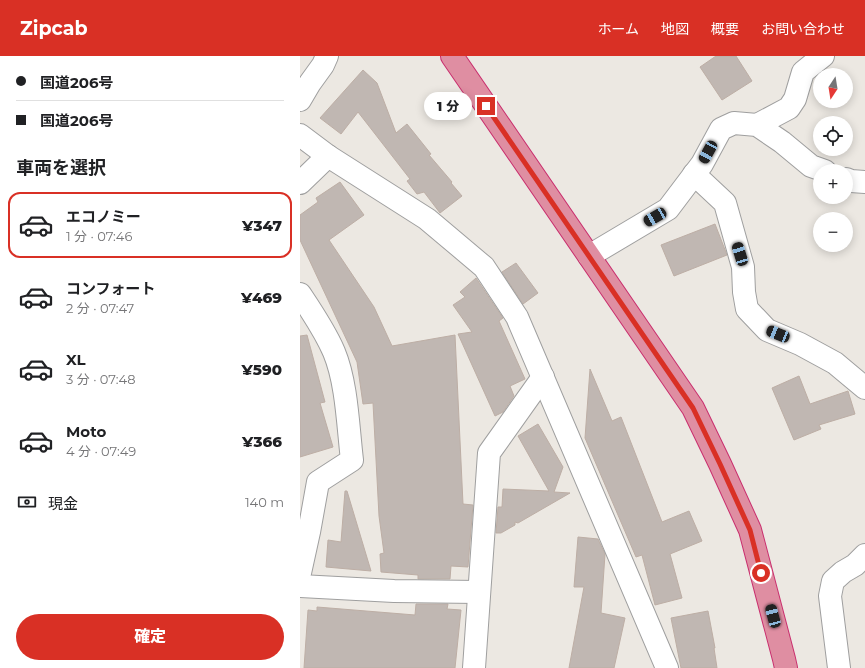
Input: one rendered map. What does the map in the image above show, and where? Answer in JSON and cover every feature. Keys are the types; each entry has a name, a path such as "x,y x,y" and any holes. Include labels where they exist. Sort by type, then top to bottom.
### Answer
{"highway":[{"path":"452,56 693,408 750,530 786,668"}],"street":[{"path":"300,100 323,65 327,56"},
{"path":"756,126 789,108 795,98 802,72 823,56"},
{"path":"589,256 668,209 702,164 721,129 734,123 756,126 782,142 813,167"},
{"path":"300,135 328,156 427,219 484,267 517,316 667,668"},
{"path":"300,183 328,156"},
{"path":"694,174 725,203 744,267 744,292 747,309 767,330 800,344 835,363 865,388"},
{"path":"853,181 865,182"},
{"path":"300,294 315,317 334,352 342,383 352,460 318,482 300,573"},
{"path":"474,668 489,453 543,377"},
{"path":"839,668 830,596 833,581 843,572 855,565 865,555"},
{"path":"300,586 394,591 479,592"}],"building":[{"path":"716,56 736,56 752,81 722,100 700,67"},
{"path":"363,70 377,83 396,133 407,124 431,154 429,155 462,196 440,213 424,192 417,194 407,181 410,179 358,112 341,134 320,118"},
{"path":"340,182 364,215 329,240 374,307 392,346 455,335 463,504 473,505 468,567 451,566 450,579 418,579 418,575 381,572 380,554 384,553 379,516 373,403 363,404 357,362 300,240 300,215 318,202 316,198"},
{"path":"715,224 727,255 674,276 661,245"},
{"path":"516,263 538,293 523,304 502,272"},
{"path":"476,278 503,318 499,321 525,379 510,386 514,396 503,412 495,416 458,334 472,332 453,305 465,297 460,292"},
{"path":"307,335 325,402 320,403 333,447 300,457 300,336"},
{"path":"590,369 612,421 621,417 662,522 689,511 702,541 670,554 682,598 655,605 642,555 636,557 585,438"},
{"path":"799,376 810,404 848,391 855,414 819,425 821,429 794,440 772,388"},
{"path":"538,424 563,467 554,492 570,493 518,523 515,522 515,525 501,533 496,533 498,507 502,507 503,489 549,491 518,436"},
{"path":"345,491 347,491 371,571 326,567 328,540 341,542"},
{"path":"578,537 598,539 605,554 601,613 625,618 614,668 569,668 584,587 574,587"},
{"path":"416,604 448,604 447,609 461,610 455,668 304,668 308,610 317,611 317,607 415,615"},
{"path":"708,611 717,668 681,668 671,618"}],"route":[{"path":"486,106 693,408 750,530 761,573"}]}
